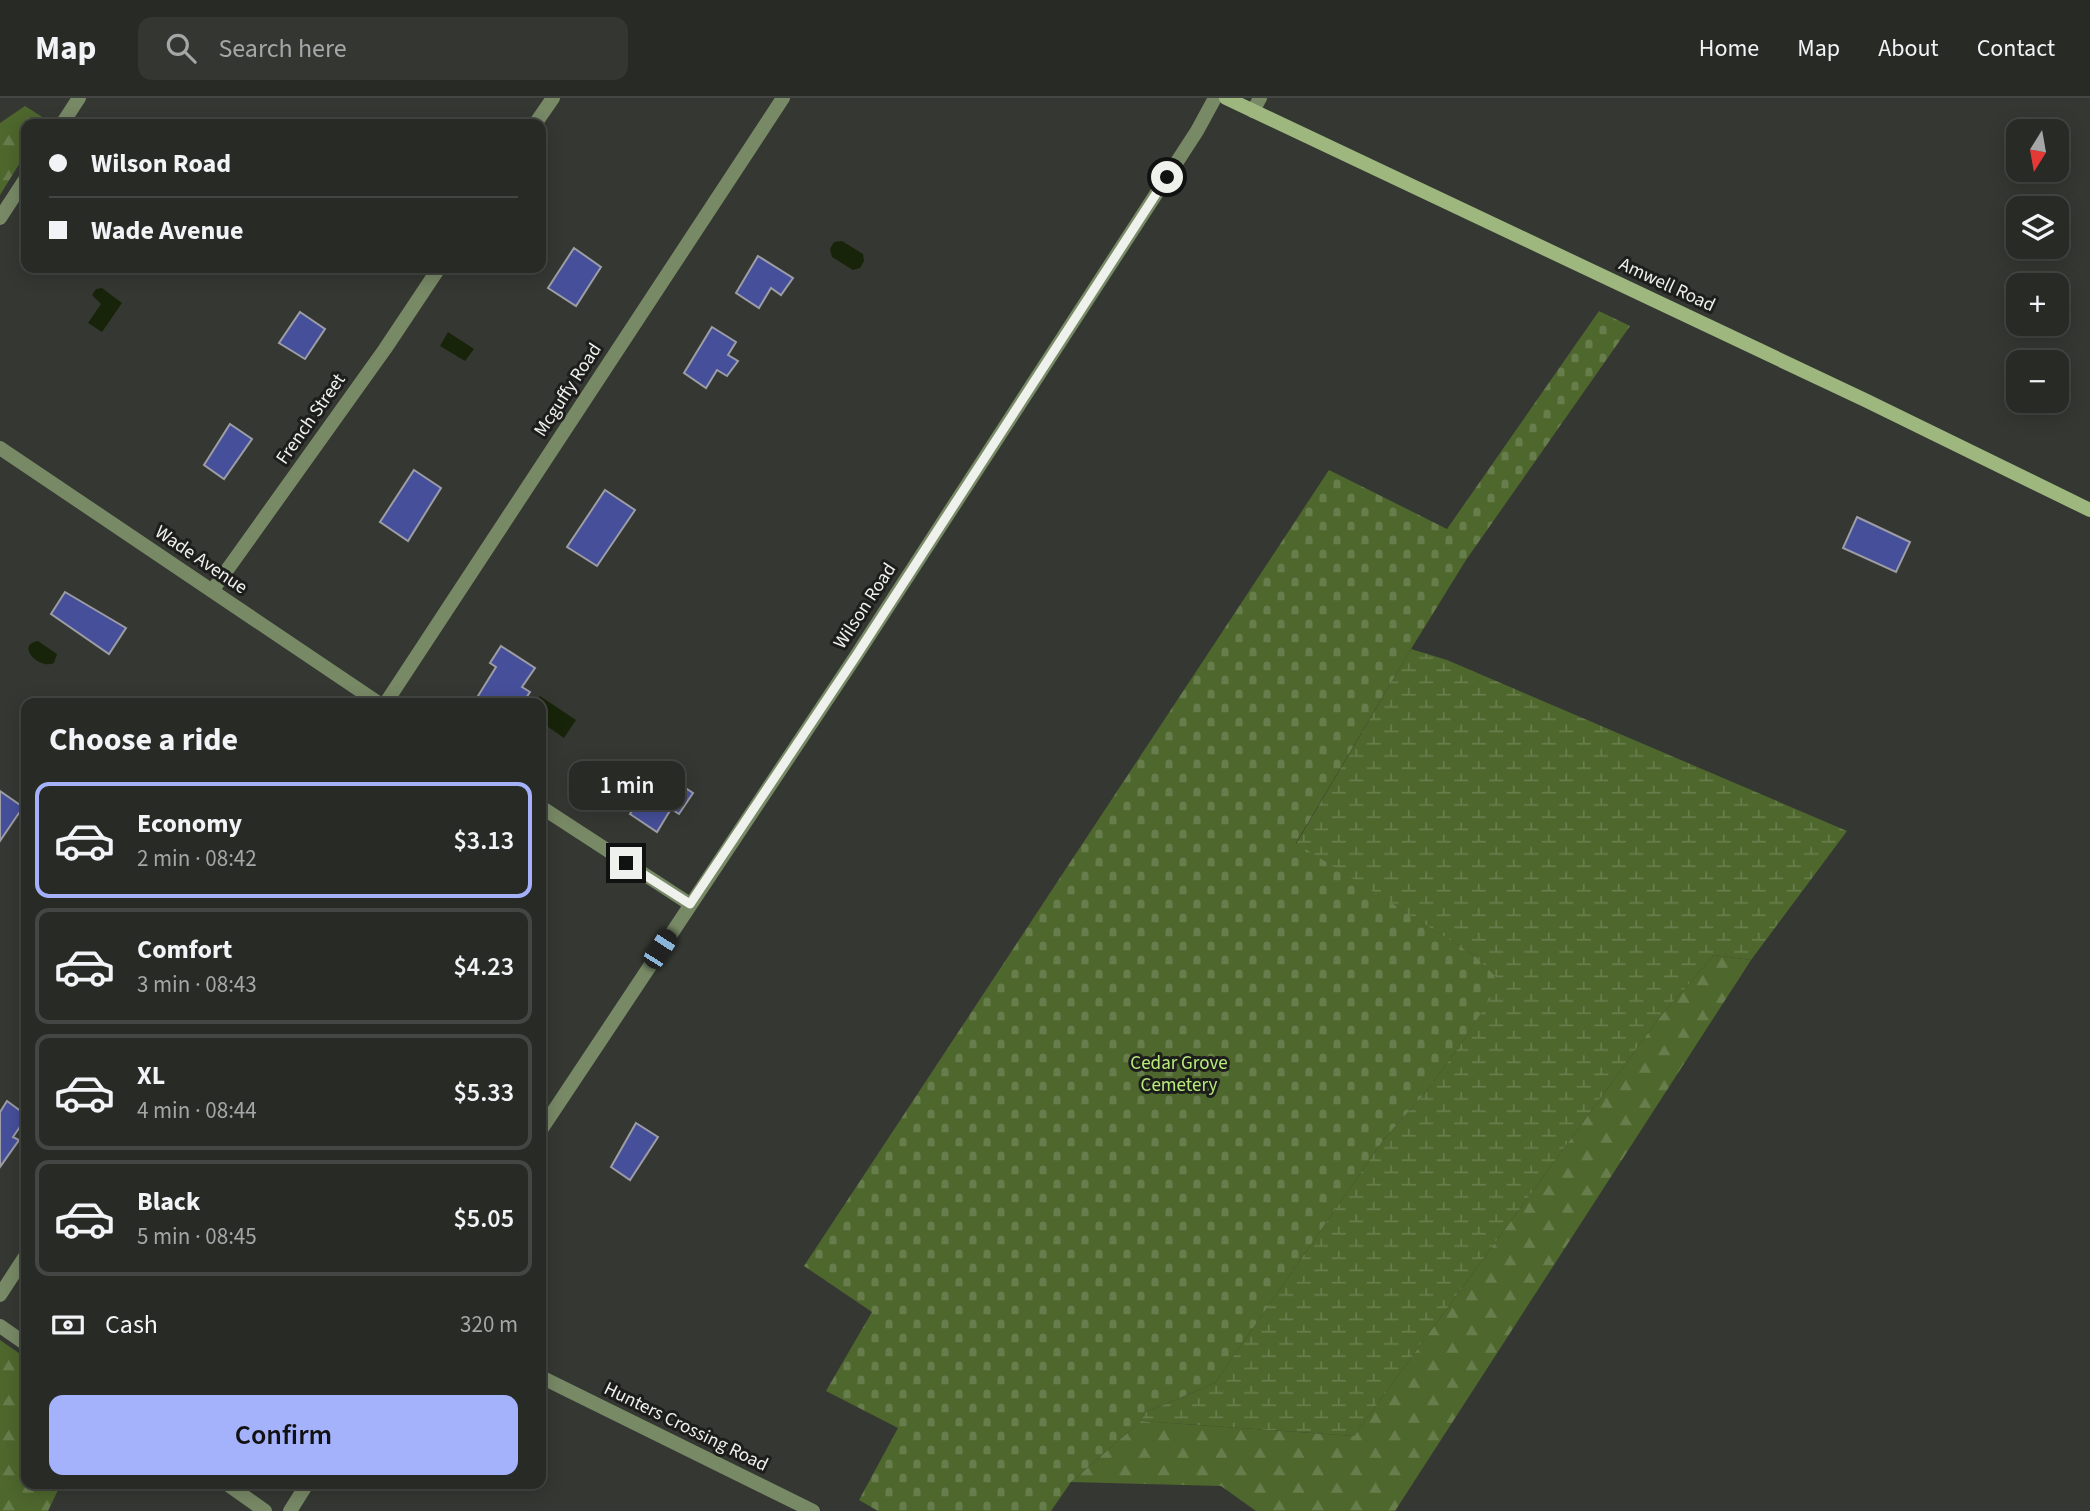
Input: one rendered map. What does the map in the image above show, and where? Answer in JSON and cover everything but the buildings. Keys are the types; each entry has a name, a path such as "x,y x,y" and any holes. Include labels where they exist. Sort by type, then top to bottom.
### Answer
{"main road":[{"name":"Amwell Road","path":"1226,98 1256,104 2090,510"}],"street":[{"path":"65,119 79,98"},
{"path":"539,119 553,98"},
{"name":"Mcguffy Road","path":"387,698 783,98"},
{"name":"Wilson Road","path":"546,1122 856,656 1189,143 1215,98"},
{"path":"0,218 21,186"},
{"name":"French Street","path":"212,591 385,349 436,273"},
{"name":"Wade Avenue","path":"0,448 374,698"},
{"path":"546,810 690,904"},
{"path":"0,1295 21,1263"},
{"path":"0,1326 21,1341"},
{"name":"Hunters Crossing Road","path":"546,1379 813,1511"},
{"path":"234,1489 265,1511"},
{"path":"290,1511 304,1489"}],"green space":[{"path":"25,106 45,119 21,119 21,161 0,195 0,123"},
{"name":"Cedar Grove Cemetery","path":"1599,311 1630,326 1466,560 1296,843 1475,956 1501,982 1426,1092 1384,1139 1215,1383 1144,1413 1141,1421 1071,1482 1051,1511 878,1511 859,1500 898,1428 826,1391 872,1312 804,1266 1329,470 1447,529"},
{"path":"1411,649 1447,660 1847,831 1751,960 1714,955 1659,1018 1354,1436 1141,1421 1144,1413 1215,1383 1384,1139 1426,1092 1463,1041 1500,982 1475,956 1296,844"},
{"path":"1714,955 1751,960 1395,1511 1256,1511 1221,1486 1071,1482 1141,1421 1354,1436 1659,1018"},
{"path":"0,1340 21,1355 21,1489 59,1489 48,1511 0,1511"}],"shaded area":[{"path":"842,241 863,254 864,261 860,268 853,270 832,257 830,249 834,242"},
{"path":"102,288 122,303 102,332 88,323 101,304 92,295 96,289"},
{"path":"448,332 474,349 465,361 440,346"},
{"path":"38,641 57,654 54,663 42,663 29,652 31,643"},
{"path":"546,700 576,720 564,738 546,725"}],"route":[{"path":"626,863 690,904 856,656 1167,177"}]}
